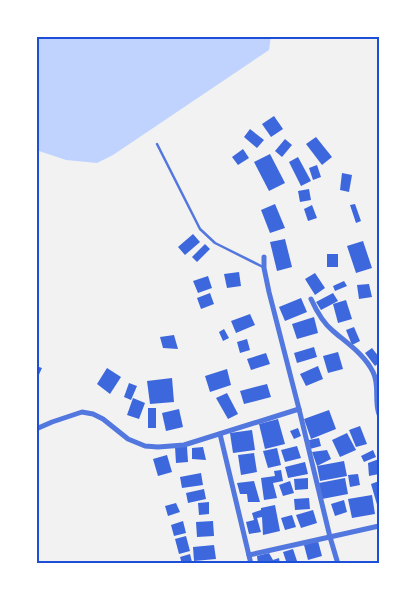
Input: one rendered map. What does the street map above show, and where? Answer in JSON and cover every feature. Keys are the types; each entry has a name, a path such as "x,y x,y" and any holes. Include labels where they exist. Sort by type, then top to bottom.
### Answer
{"street":[{"path":"264,258 264,268 338,564"},
{"path":"311,299 315,308 332,330 358,352 373,371 375,376 376,407 379,414"},
{"path":"36,429 82,412 103,418 128,439 145,446 158,447 184,445 300,409"},
{"path":"220,434 251,564"},
{"path":"249,555 379,526"}],"lane":[{"path":"157,144 200,229 215,243 264,268"}],"water":[{"path":"36,36 271,36 269,50 113,155 97,163 66,160 36,150"}],"building":[{"path":"274,116 283,129 271,137 262,124"},
{"path":"250,129 264,140 257,148 244,137"},
{"path":"316,137 332,157 322,165 306,144"},
{"path":"285,139 292,145 282,157 275,151"},
{"path":"243,149 249,158 238,165 232,157"},
{"path":"270,154 285,183 269,191 254,162"},
{"path":"298,157 311,181 301,186 289,162"},
{"path":"317,165 321,177 313,180 309,168"},
{"path":"342,173 352,175 349,192 340,190"},
{"path":"309,189 311,200 300,202 298,191"},
{"path":"275,204 285,228 270,233 261,210"},
{"path":"355,204 361,221 356,223 350,205"},
{"path":"312,205 317,218 308,221 304,209"},
{"path":"193,234 200,242 185,255 178,247"},
{"path":"285,239 292,267 277,271 270,242"},
{"path":"363,241 372,268 356,273 347,246"},
{"path":"205,244 210,249 197,262 192,257"},
{"path":"327,254 338,254 338,267 327,267"},
{"path":"239,272 241,286 227,288 224,274"},
{"path":"315,273 325,288 315,295 305,279"},
{"path":"208,276 212,288 198,293 193,281"},
{"path":"344,281 347,286 335,291 333,286"},
{"path":"369,284 372,297 359,299 357,285"},
{"path":"210,293 214,304 201,309 197,298"},
{"path":"333,293 338,301 321,310 316,302"},
{"path":"301,298 307,312 285,321 279,307"},
{"path":"346,300 352,319 338,323 333,304"},
{"path":"250,314 255,325 236,333 231,321"},
{"path":"314,317 318,333 297,339 292,324"},
{"path":"354,327 360,341 352,345 346,330"},
{"path":"224,329 229,338 223,341 219,332"},
{"path":"174,335 178,349 163,348 160,337"},
{"path":"247,339 250,350 240,353 237,342"},
{"path":"314,347 317,357 297,363 294,353"},
{"path":"372,348 379,357 379,363 375,366 365,353"},
{"path":"338,352 343,369 328,373 323,356"},
{"path":"266,353 270,364 251,370 247,359"},
{"path":"36,366 42,368 36,381"},
{"path":"318,366 323,379 306,386 300,374"},
{"path":"107,368 121,377 110,394 97,384"},
{"path":"227,369 231,385 210,392 205,376"},
{"path":"172,378 174,402 150,404 147,381"},
{"path":"129,383 137,386 131,400 124,397"},
{"path":"267,384 271,397 244,404 240,391"},
{"path":"227,393 238,414 228,419 216,398"},
{"path":"133,398 145,403 139,419 127,415"},
{"path":"148,408 156,408 156,428 148,428"},
{"path":"179,409 183,427 166,431 162,413"},
{"path":"329,410 336,429 311,439 304,419"},
{"path":"278,419 285,444 265,449 259,424"},
{"path":"360,426 367,444 356,447 349,430"},
{"path":"298,428 301,436 294,439 290,431"},
{"path":"252,430 255,450 233,453 230,433"},
{"path":"347,433 356,450 340,457 332,440"},
{"path":"319,438 321,446 310,449 309,440"},
{"path":"297,446 301,458 285,462 281,450"},
{"path":"175,447 187,447 188,462 176,463"},
{"path":"203,447 206,460 192,459 192,448"},
{"path":"277,448 281,465 268,468 263,451"},
{"path":"327,450 331,459 317,466 312,452"},
{"path":"373,450 376,457 364,462 361,456"},
{"path":"254,453 257,472 241,475 238,455"},
{"path":"167,455 172,472 158,476 153,459"},
{"path":"379,459 379,474 369,476 368,463"},
{"path":"344,461 347,476 320,481 317,466"},
{"path":"305,462 308,474 288,478 285,467"},
{"path":"281,470 283,481 273,483 277,498 264,500 261,478 275,476 274,471"},
{"path":"201,473 203,485 182,488 180,477"},
{"path":"358,474 360,485 350,487 348,475"},
{"path":"308,478 308,489 295,490 294,479"},
{"path":"345,478 348,494 322,499 319,483"},
{"path":"254,481 260,502 248,502 247,494 240,494 237,483"},
{"path":"290,481 294,493 283,496 279,485"},
{"path":"379,481 379,508 378,508 371,484"},
{"path":"204,489 206,499 188,503 186,493"},
{"path":"372,495 375,514 352,518 348,499"},
{"path":"309,498 310,509 295,510 294,499"},
{"path":"344,500 347,512 335,516 331,504"},
{"path":"209,502 209,514 199,515 198,503"},
{"path":"176,503 180,512 168,516 165,506"},
{"path":"275,505 280,531 263,535 262,517 257,518 261,532 249,534 246,522 254,520 252,513 261,510 261,508"},
{"path":"313,510 317,523 301,528 296,515"},
{"path":"292,515 296,527 285,530 281,518"},
{"path":"183,521 186,533 174,536 171,525"},
{"path":"213,521 214,536 197,537 196,522"},
{"path":"186,536 190,551 179,554 175,539"},
{"path":"318,541 322,556 308,560 304,545"},
{"path":"214,545 216,559 194,561 193,547"},
{"path":"293,549 298,564 287,564 283,552"},
{"path":"269,553 273,560 279,558 280,564 258,564 257,556"},
{"path":"190,554 192,562 182,564 180,557"}]}
